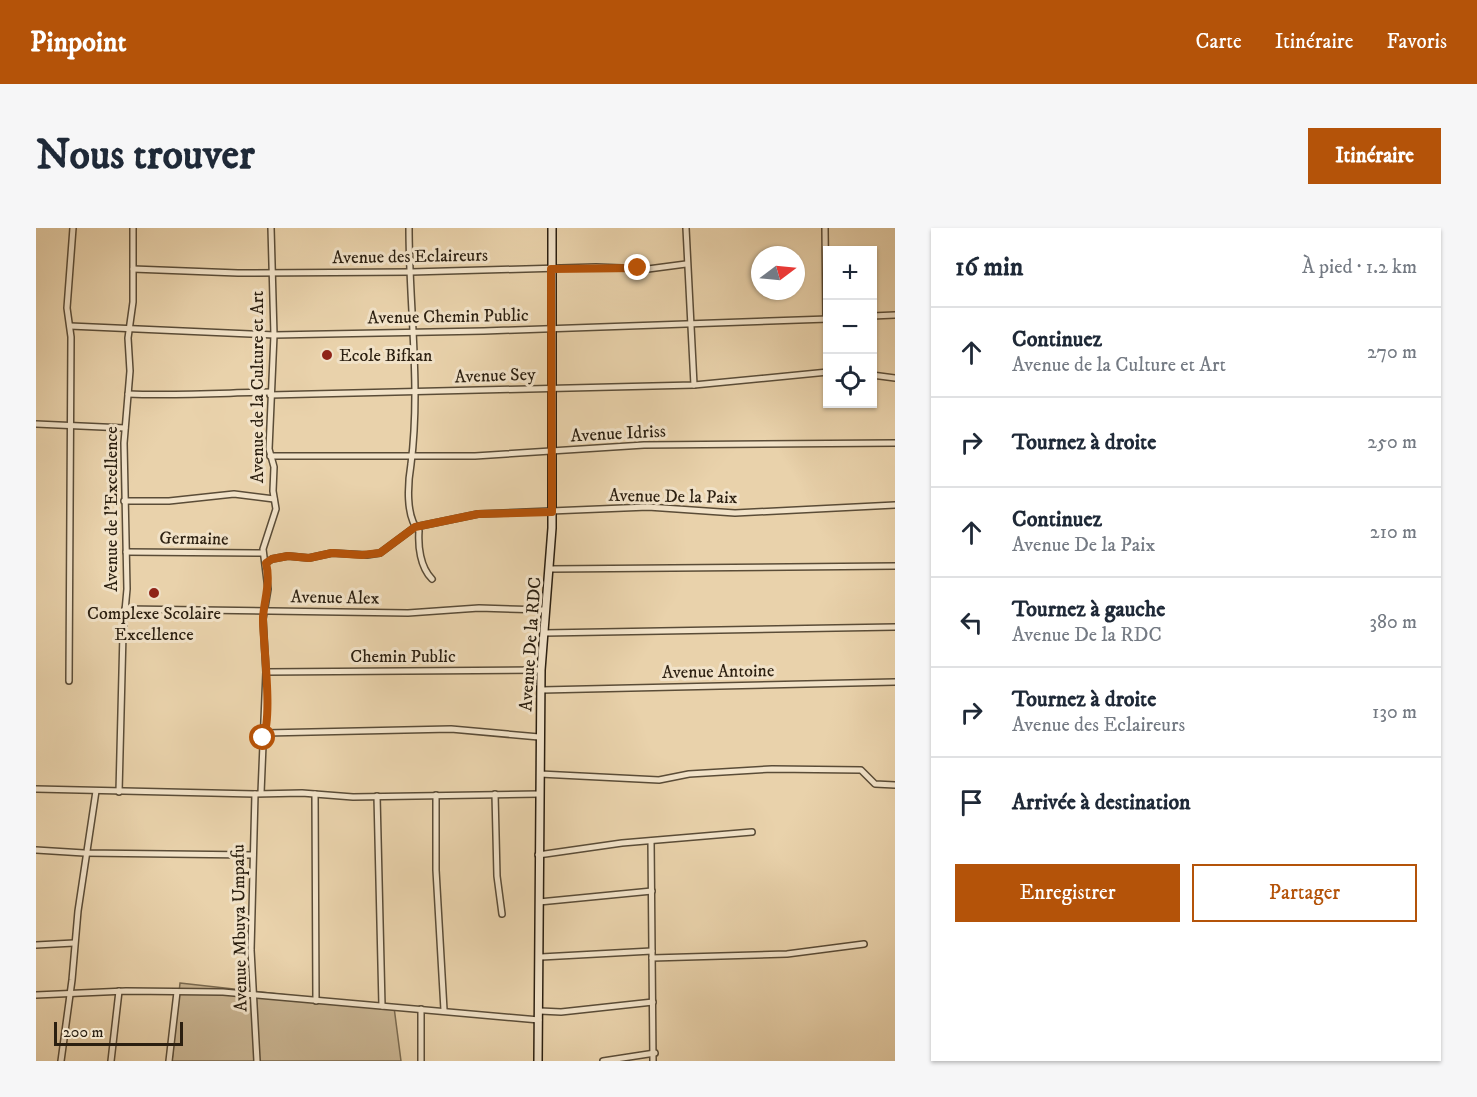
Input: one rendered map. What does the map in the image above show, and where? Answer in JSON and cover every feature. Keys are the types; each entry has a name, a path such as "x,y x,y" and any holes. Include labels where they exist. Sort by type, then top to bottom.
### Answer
{"street":[{"path":"69,681 70,326 67,308 73,228"},
{"name":"Avenue de l'Excellence","path":"119,792 126,552 123,501 129,330 133,302 133,228"},
{"name":"Avenue de la Culture et Art","path":"262,553 265,535 276,513 273,467 270,456 270,393 274,335 271,228"},
{"path":"409,228 414,332 411,520 419,531 418,548 427,574 432,579"},
{"name":"Avenue De la RDC","path":"538,1061 541,957 538,855 539,737 541,670 550,569 552,512 552,228"},
{"path":"686,228 686,264 692,323 694,385"},
{"path":"825,228 827,300"},
{"name":"Avenue des Eclaireurs","path":"133,269 271,273 411,272 596,267 648,269 686,264"},
{"path":"877,316 895,315"},
{"name":"Avenue Chemin Public","path":"70,326 274,335 823,319"},
{"name":"Avenue Sey","path":"128,394 199,396 234,391 414,393 694,385 823,372"},
{"path":"877,376 895,378"},
{"path":"36,424 125,428"},
{"name":"Avenue Idriss","path":"270,456 332,458 485,455 644,445 895,443"},
{"path":"123,501 169,501 234,494 274,499"},
{"name":"Avenue De la Paix","path":"415,527 478,514 648,507 735,513 895,505"},
{"path":"266,563 272,559 288,556 309,558 332,553 362,555 380,553 415,527"},
{"name":"Germaine","path":"126,552 262,553"},
{"path":"258,794 265,734 265,611 268,590 266,563 262,553"},
{"path":"550,569 895,566"},
{"name":"Avenue Alex","path":"125,609 408,614 479,608 545,610"},
{"path":"544,633 895,627"},
{"name":"Chemin Public","path":"266,672 541,670"},
{"name":"Avenue Antoine","path":"542,690 895,682"},
{"path":"265,734 451,729 539,737"},
{"path":"540,774 648,781 689,774 772,769 861,770 875,784 895,785"},
{"path":"36,789 377,796 539,794"},
{"path":"61,1061 74,942 96,791"},
{"name":"Avenue Mbuya Umpafu","path":"257,1061 251,950 253,855 258,794"},
{"path":"315,794 316,1000"},
{"path":"495,794 497,876 502,914"},
{"path":"436,795 436,870 444,1010"},
{"path":"377,796 382,1006"},
{"path":"538,855 651,841 752,832"},
{"path":"651,841 655,1053 653,1061"},
{"path":"36,850 87,853 253,855"},
{"path":"539,902 652,891"},
{"path":"36,945 74,942"},
{"path":"541,957 787,954 864,944"},
{"path":"111,1061 119,991"},
{"path":"36,995 70,992 177,992 539,1016 653,1002"},
{"path":"169,1061 177,992"},
{"path":"421,1009 421,1061"},
{"path":"603,1061 655,1053"}],"shaded area":[{"path":"180,983 394,1007 401,1061 172,1061"}],"place":[{"name":"Ecole Bifkan","path":"327,355"},
{"name":"Complexe Scolaire Excellence","path":"154,593"}],"route":[{"path":"263,738 265,734 266,672 263,620 268,590 266,563 272,559 288,556 309,558 332,553 348,552 362,555 380,553 415,527 478,514 552,512 551,269 638,268"}]}
